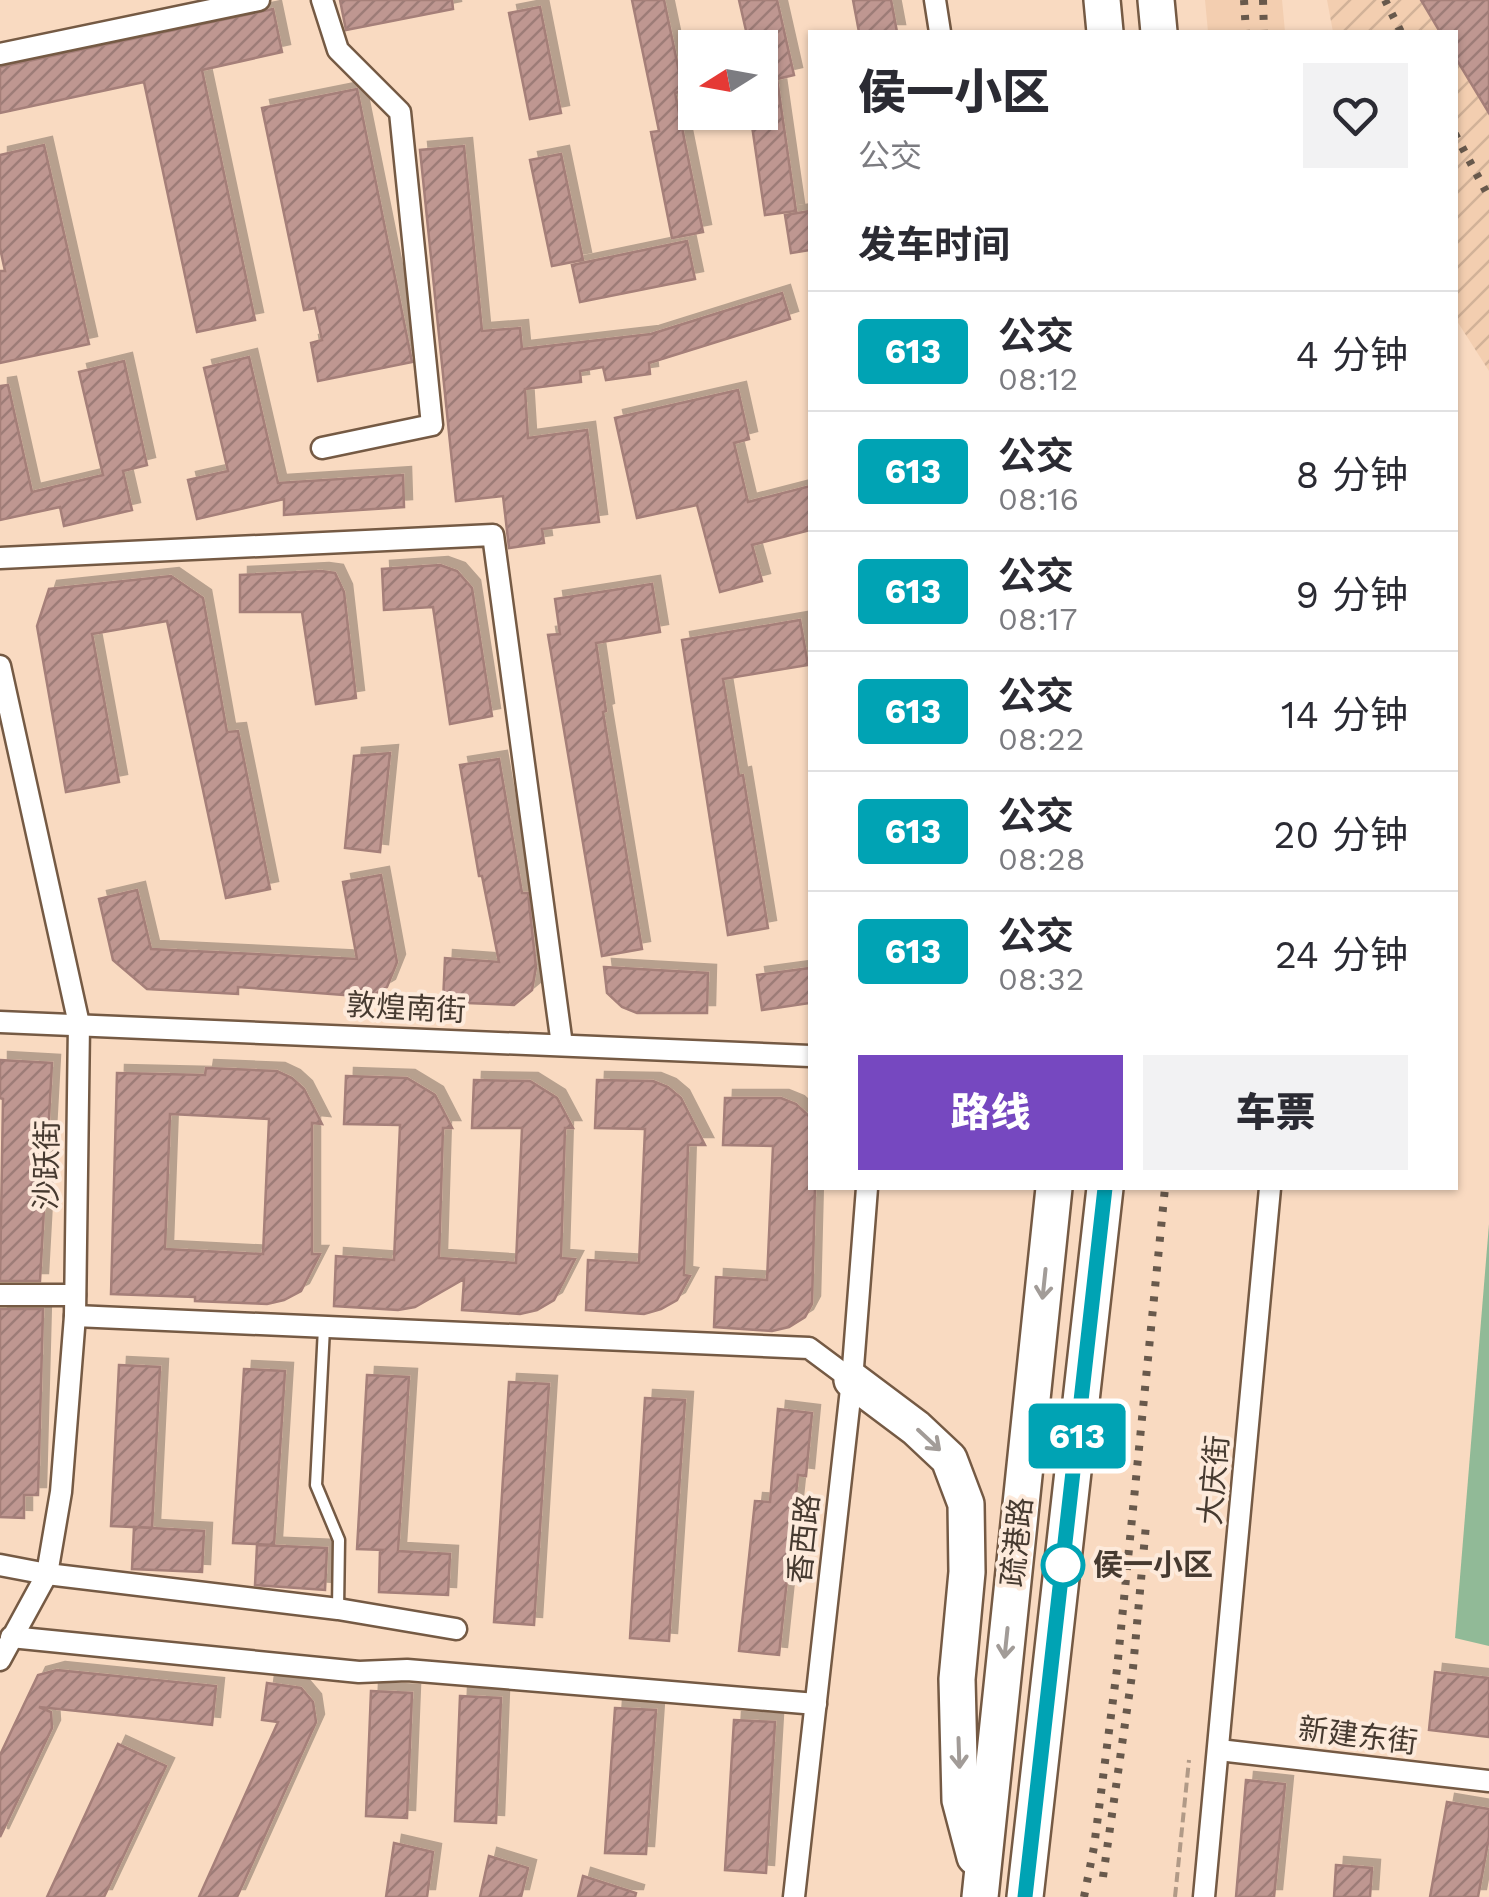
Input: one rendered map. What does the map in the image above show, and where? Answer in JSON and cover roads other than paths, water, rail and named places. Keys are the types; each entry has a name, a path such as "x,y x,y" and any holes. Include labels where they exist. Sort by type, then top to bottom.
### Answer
{"highway":[{"path":"1102,0 1105,30"},
{"path":"1156,0 1160,30"},
{"name":"疏港路","path":"981,1890 1054,1190"},
{"path":"1025,1897 1105,1190"},
{"path":"852,1380 916,1428 949,1460 966,1504 966,1572 956,1679 960,1800 981,1890"}],"street":[{"path":"0,54 259,0"},
{"path":"322,0 338,50 400,112 432,425 322,448"},
{"path":"935,0 940,30"},
{"path":"0,558 493,535 562,1045"},
{"name":"沙跃街","path":"0,666 78,1024 75,1306 61,1492 46,1574 0,1660"},
{"name":"敦煌南街","path":"0,1022 808,1056"},
{"name":"香西路","path":"794,1897 852,1380 867,1190"},
{"name":"大庆街","path":"1204,1897 1270,1190"},
{"path":"0,1295 75,1306 324,1327 810,1348 852,1380"},
{"path":"0,1565 456,1628"},
{"path":"11,1636 359,1672 407,1670 816,1704"},
{"name":"新建东街","path":"1219,1750 1489,1782"}],"lane":[{"path":"324,1327 316,1486 339,1540 338,1609"}],"railway":[{"path":"1244,0 1246,30"},
{"path":"1263,0 1264,30"},
{"path":"1385,0 1400,30"},
{"path":"1458,140 1489,197"},
{"path":"1084,1897 1117,1669 1165,1190"},
{"path":"1103,1877 1133,1668 1146,1525"}],"place":[{"name":"侯一小区","path":"1063,1565"}]}
